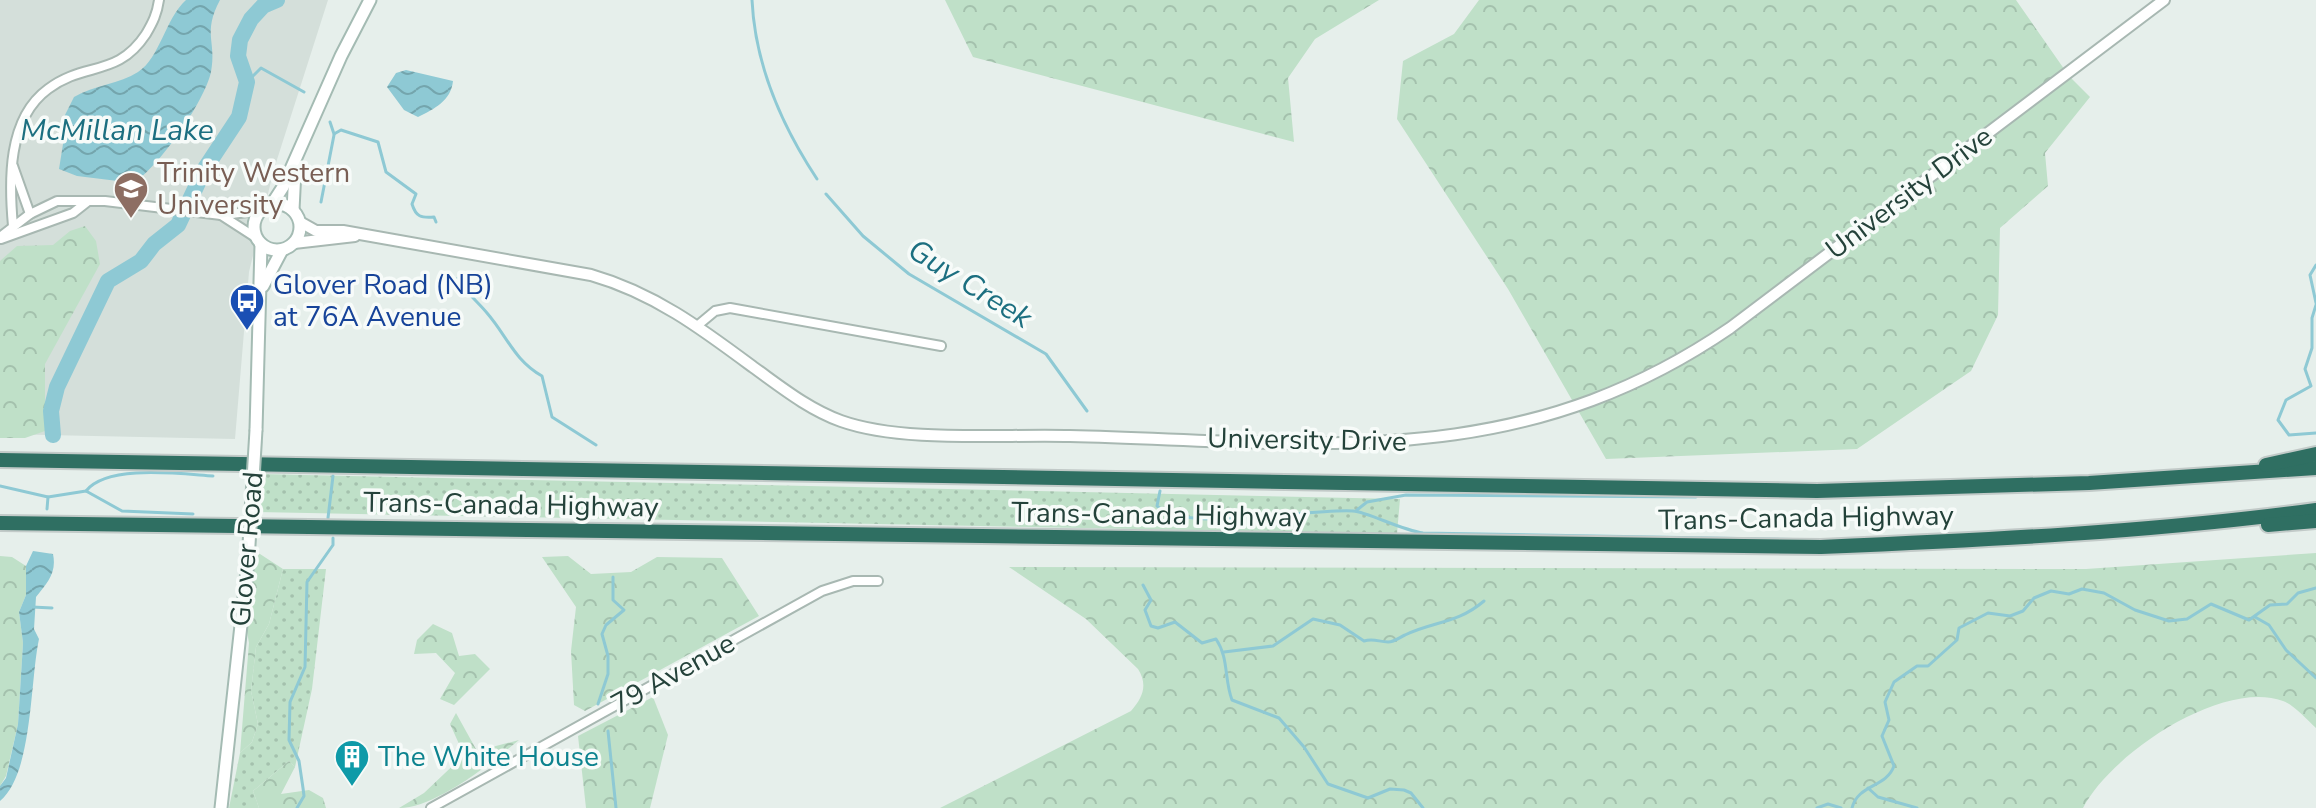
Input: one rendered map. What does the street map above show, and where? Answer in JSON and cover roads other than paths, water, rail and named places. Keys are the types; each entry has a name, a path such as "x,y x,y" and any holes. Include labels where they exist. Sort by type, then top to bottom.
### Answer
{"highway":[{"path":"2215,476 2316,454"},
{"name":"Trans-Canada Highway","path":"0,460 1786,491 2074,484 2316,468"},
{"name":"Trans-Canada Highway","path":"0,523 1675,548 1821,547 2050,538 2316,510"},
{"path":"2240,520 2272,525 2316,521"}],"main road":[{"path":"296,162 293,210 300,222 294,243 282,250 258,241 253,224 259,211 272,204 296,162 318,105 370,0"},
{"path":"272,204 293,210"},
{"name":"Glover Road","path":"221,808 248,561 261,290 258,241"},
{"name":"Glover Road","path":"261,290 282,250"}],"street":[{"path":"13,226 9,177 18,135 35,100 61,81 128,58 157,16 159,0"},
{"name":"University Drive","path":"300,222 316,231 361,235 591,275 644,294 697,326 811,407 843,421 883,430 1377,443 1440,439 1506,428 1596,402 1655,375 1707,344 2164,0"},
{"path":"13,165 30,214"},
{"path":"0,238 30,214 57,201 89,201 219,214 259,211"},
{"path":"0,238 73,213 89,201"},
{"path":"219,214 258,241"},
{"name":"University Drive","path":"294,243 361,235"},
{"path":"697,326 715,311 730,308 941,346"},
{"name":"79 Avenue","path":"431,808 822,591 853,581 878,581"}],"water":[{"name":"McMillan Lake","path":"186,0 220,0 212,21 212,61 207,85 168,149 134,183 77,176 59,169 64,138 61,123 74,97 131,76 146,66"},
{"path":"406,70 453,81 452,88 436,107 418,117 404,110 387,87 396,73"},
{"path":"33,551 53,554 54,567 36,597 34,629 39,639 24,749 11,788 0,801 0,786 6,778 18,724 23,643 19,612 26,595 26,566"}],"waterway":[{"path":"53,435 51,411 57,387 108,281 141,261 154,244 178,225 204,170 239,117 247,82 238,56 240,40 251,19 263,6 277,0"},
{"name":"Guy Creek","path":"752,0 758,48 772,94 792,138 817,179"},
{"path":"247,82 261,68 304,92"},
{"path":"330,122 334,134 341,130 378,142 386,172 416,194 412,204 415,212 422,217 434,217 436,222"},
{"path":"321,202 334,135"},
{"name":"Guy Creek","path":"826,194 863,236 909,274 1046,354 1087,411"},
{"path":"2316,265 2310,275 2316,303"},
{"path":"458,278 524,363 542,376 552,417 596,445"},
{"path":"2316,305 2312,318 2312,348 2305,369 2311,386 2286,400 2278,420 2289,435 2316,433"},
{"path":"0,486 48,497 86,491 110,477 127,474 213,476"},
{"path":"328,518 333,476"},
{"path":"86,491 122,511 193,514"},
{"path":"1160,491 1157,506 1172,514 1194,518 1249,518 1353,511 1423,533 1825,540"},
{"path":"1357,510 1367,502 1406,495 1696,497"},
{"path":"47,509 48,497"},
{"path":"297,808 304,796 299,761 289,740 290,702 305,667 307,582 333,545 333,538"},
{"path":"598,704 608,674 608,656 602,634 606,625 624,610 613,600 613,577"},
{"name":"Guy Creek","path":"1143,585 1151,600 1145,610 1151,626 1158,628 1175,622 1202,643 1216,639 1223,654 1232,700 1279,718 1304,747 1328,784 1368,798 1390,789 1404,790 1411,793 1423,808"},
{"name":"Guy Creek","path":"1852,808 1860,794 1885,778 1894,766 1882,736 1889,720 1885,702 1894,682 1917,666 1928,666 1957,640 1959,628 1988,613 2010,616 2023,611 2034,598 2051,591 2069,594 2082,589 2104,593 2135,610 2169,621 2187,619 2211,604 2249,620 2270,605 2287,604 2298,593 2316,588"},
{"path":"1224,652 1273,646 1313,619 1340,625 1364,641 1391,642 1416,630 1455,618 1484,601"},
{"path":"32,607 52,608"},
{"path":"2255,617 2269,625 2286,650 2316,678"},
{"path":"608,731 616,808"},
{"path":"1868,788 1878,797 1917,808"},
{"name":"Guy Creek","path":"1817,808 1828,804 1841,808"}],"place":[{"name":"Trinity Western University","path":"131,220"},
{"name":"Glover Road (NB) at 76A Avenue","path":"247,332"},
{"name":"The White House","path":"352,788"}]}
